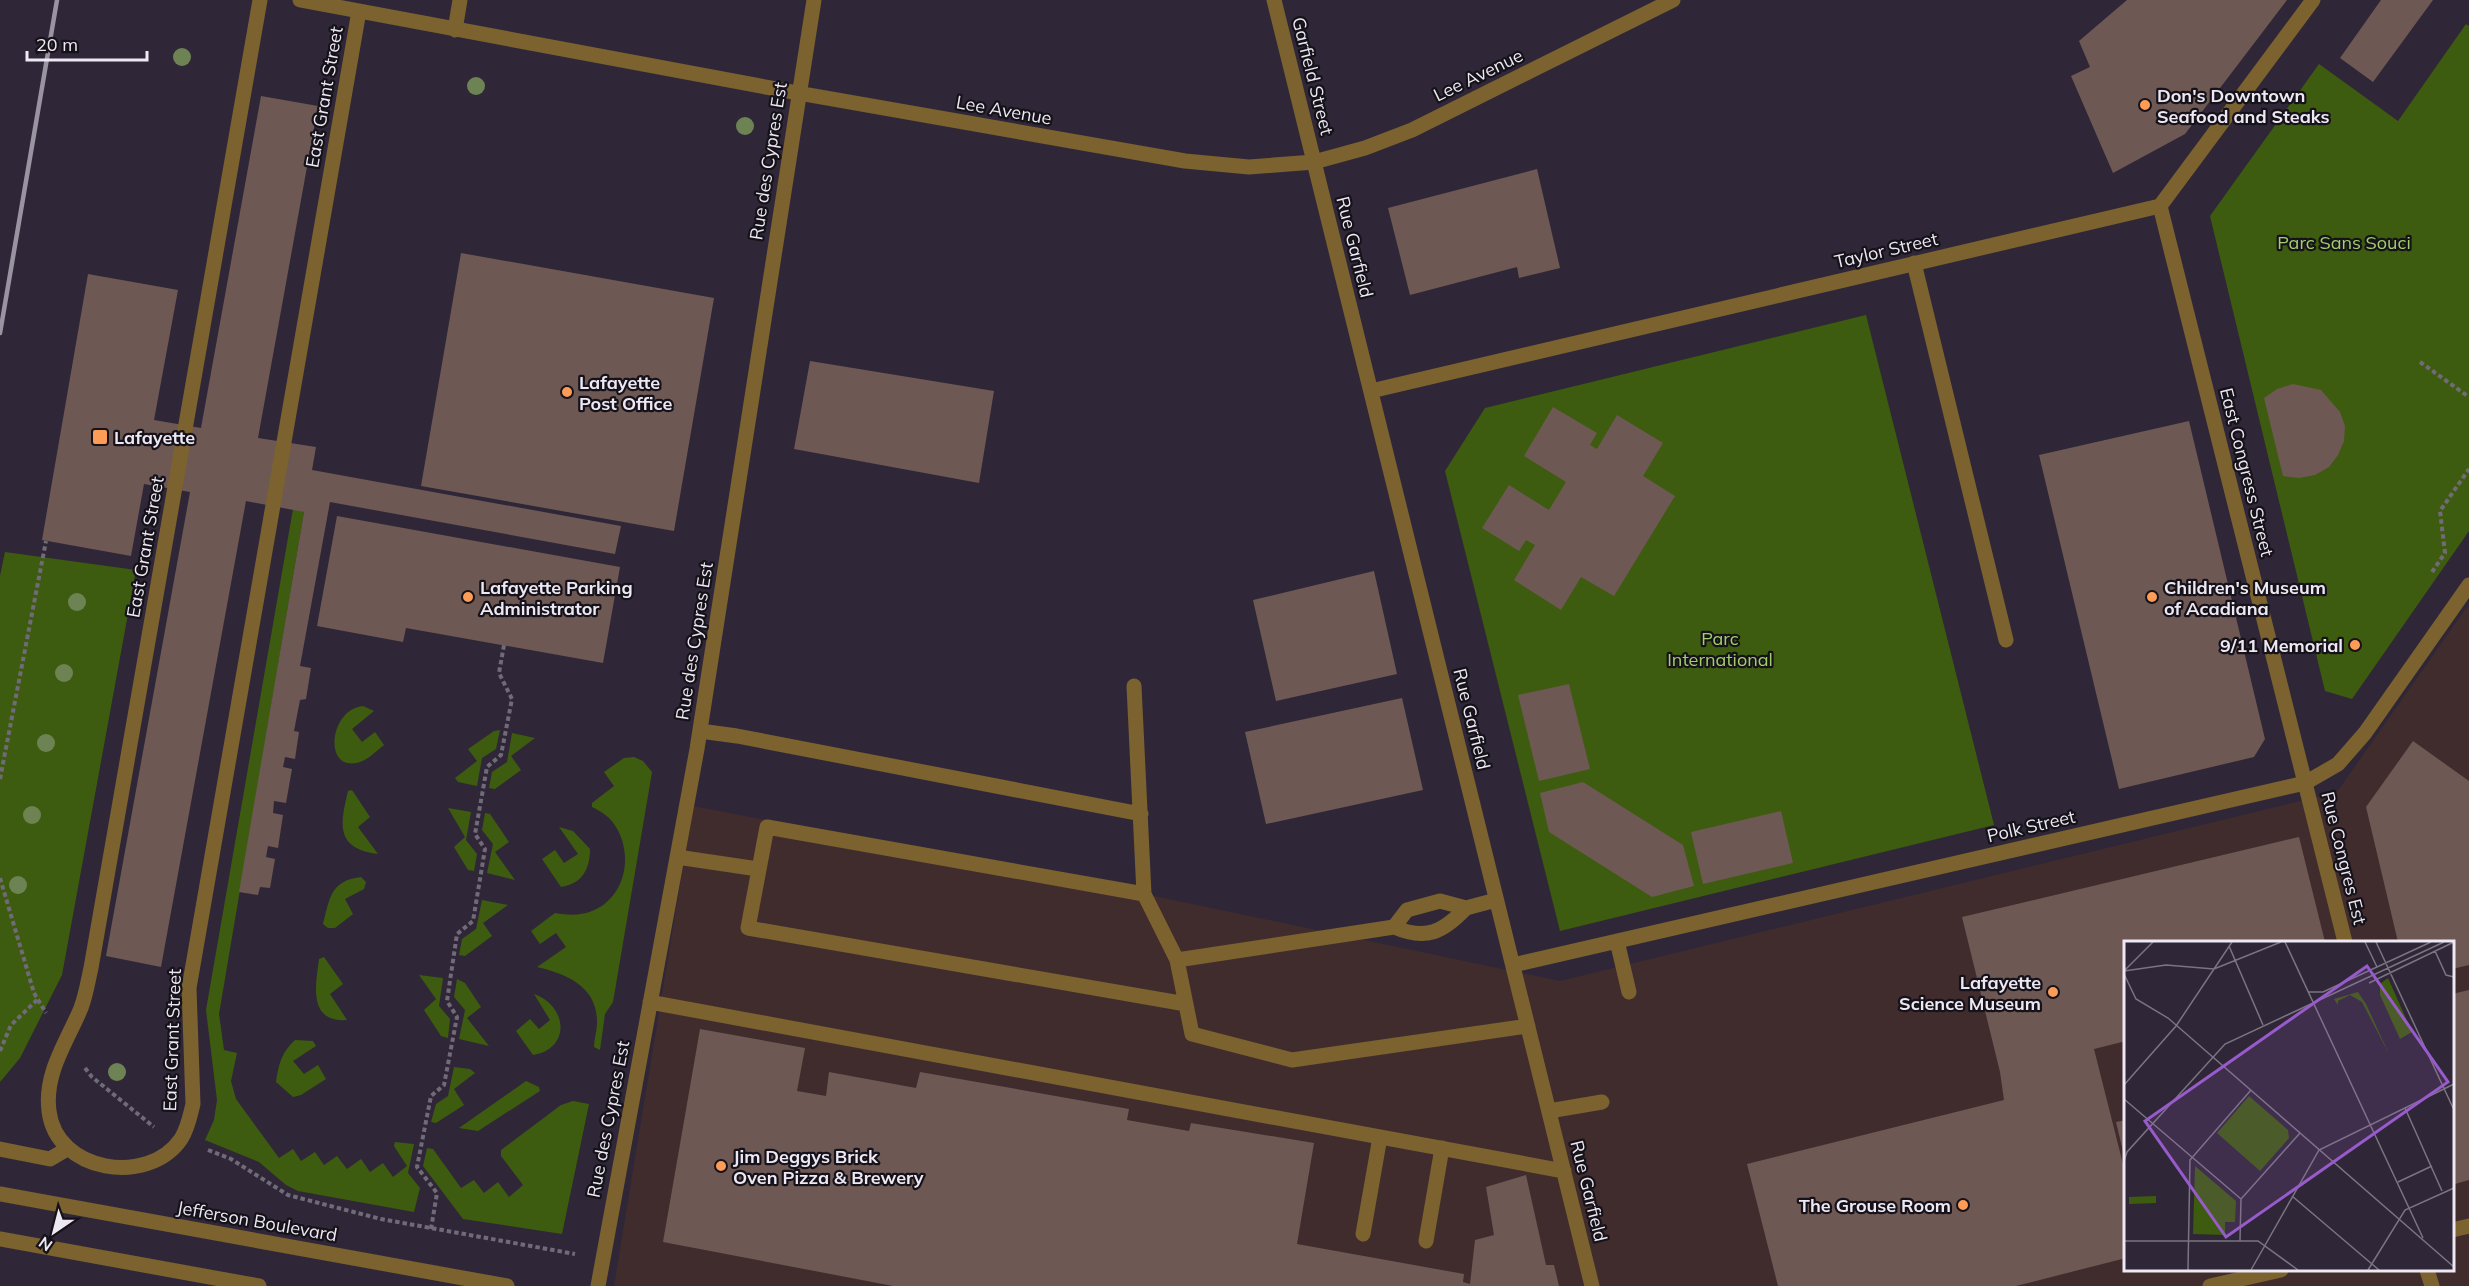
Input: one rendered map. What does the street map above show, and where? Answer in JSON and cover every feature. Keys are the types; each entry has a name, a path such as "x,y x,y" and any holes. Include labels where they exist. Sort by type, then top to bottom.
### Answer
{"street":[{"name":"East Grant Street","path":"260,0 91,968 81,1006 49,1078 48,1111 52,1128 66,1149 90,1163 122,1169 151,1163 168,1153 181,1139 189,1122 193,1104 189,988 358,11"},
{"name":"Lee Avenue","path":"300,0 798,93 1185,161 1249,167 1314,162 1365,148 1412,130 1673,0"},
{"path":"455,30 460,0"},
{"name":"Rue des Cypres Est","path":"598,1286 700,732 814,0"},
{"name":"Garfield Street","path":"1274,0 1314,162"},
{"path":"2160,206 2313,0"},
{"name":"Rue Garfield","path":"1314,162 1592,1286"},
{"name":"Taylor Street","path":"1371,391 2160,206"},
{"name":"East Congress Street","path":"2160,206 2305,783"},
{"path":"1914,263 2006,640"},
{"name":"Polk Street","path":"1513,965 2305,783 2338,764 2365,733 2469,585"},
{"path":"1134,686 1144,894 1177,960 1192,1034 1292,1060 1528,1026"},
{"path":"700,732 737,736 1141,814"},
{"name":"Rue Congres Est","path":"2305,783 2345,941"},
{"path":"1144,894 767,826 748,928 1186,1004"},
{"path":"677,857 758,869"},
{"path":"1394,927 1407,910 1440,901 1466,908 1496,900"},
{"path":"1177,960 1394,927 1414,936 1448,927 1466,908"},
{"path":"1617,941 1629,992"},
{"path":"650,1002 1564,1171"},
{"path":"1549,1111 1602,1102"},
{"path":"1363,1234 1380,1137"},
{"path":"1426,1241 1442,1148"},
{"path":"0,1149 50,1159 66,1149"},
{"name":"Jefferson Boulevard","path":"0,1194 507,1286"},
{"path":"2454,1230 2469,1226"},
{"path":"0,1239 259,1286"},
{"path":"2210,1286 2274,1271"},
{"path":"2428,1271 2432,1286"}],"path":[{"path":"2420,362 2469,397"},
{"path":"2432,572 2445,553 2440,511 2469,469"},
{"path":"0,779 46,541"},
{"path":"431,1229 437,1193 417,1167 431,1096 444,1085 457,1017 447,1001 457,934 473,921 485,849 475,834 487,767 501,755 512,699 499,673 504,645"},
{"path":"0,878 38,999 65,1042 92,1077 151,1126 231,1158 288,1195 381,1219 602,1259"},
{"path":"0,1052 10,1025 38,999"}],"shaded area":[{"path":"2469,604 2469,1286 614,1286 693,806 1144,894 1560,981 2337,792"}],"green space":[{"name":"Parc Sans Souci","path":"2466,24 2469,26 2469,531 2352,699 2325,691 2210,216 2319,64 2398,121"},
{"name":"Parc International","path":"1866,315 1994,825 1560,931 1445,471 1485,408"},
{"path":"293,509 304,512 219,1014 224,1050 237,1053 231,1081 236,1099 279,1158 293,1149 301,1161 315,1152 324,1165 337,1156 347,1169 361,1159 370,1172 383,1163 393,1177 407,1166 394,1146 395,1142 414,1144 408,1173 420,1188 414,1212 298,1191 286,1185 259,1162 205,1140 214,1120 217,1100 206,1010"},
{"path":"5,552 136,570 62,975 20,1058 0,1082 0,576"},
{"path":"363,706 374,711 352,729 362,742 375,732 384,745 363,761 345,762 339,757 335,748 338,727 343,717"},
{"path":"500,730 496,749 482,758 477,786 458,782 455,778 477,761 468,749 494,731"},
{"path":"512,733 535,738 511,756 521,770 495,789 489,788 492,772 507,762"},
{"path":"634,757 643,761 652,772 613,1002 605,1014 600,1050 594,1047 597,1026 596,1011 586,991 569,978 537,967 566,947 556,933 540,944 531,931 555,913 574,915 592,911 604,904 620,885 625,860 620,835 612,821 592,807 592,803 614,786 604,772 624,758"},
{"path":"352,790 370,817 358,827 378,854 354,846 344,833 345,803 348,791"},
{"path":"448,808 471,812 466,840 477,854 474,871 468,870 454,847 465,837"},
{"path":"485,813 490,814 509,842 495,852 515,880 487,873 493,844 482,830"},
{"path":"559,827 573,831 590,849 588,863 583,874 574,883 561,887 542,859 555,850 564,863 578,854"},
{"path":"361,877 366,882 364,889 345,899 353,914 335,928 328,928 323,924 333,892 343,882"},
{"path":"482,900 508,905 483,923 492,936 465,956 459,955 462,939 476,929"},
{"path":"324,957 343,984 330,994 347,1020 334,1019 325,1015 317,1000 316,979 319,959"},
{"path":"419,975 443,978 439,1006 450,1019 448,1038 441,1036 424,1010 436,999"},
{"path":"457,979 465,983 481,1007 467,1018 489,1046 459,1039 465,1010 454,997"},
{"path":"534,994 554,1008 559,1017 560,1027 559,1036 554,1045 533,1055 516,1031 530,1019 539,1029 550,1020"},
{"path":"295,1040 313,1041 316,1046 293,1061 304,1074 318,1065 326,1079 301,1095 293,1097 276,1082 281,1059"},
{"path":"454,1067 470,1069 475,1073 454,1089 464,1105 436,1123 431,1122 436,1104 448,1096"},
{"path":"526,1081 539,1087 540,1091 478,1131 459,1128"},
{"path":"573,1101 589,1104 562,1234 463,1219 423,1166 427,1148 433,1149 461,1188 474,1180 484,1193 498,1182 509,1197 523,1185 501,1156 501,1150 561,1105"}],"building":[{"name":"Don's Downtown Seafood and Steaks","path":"2127,0 2287,0 2185,134 2113,173 2071,76 2090,67 2079,41"},
{"path":"2381,0 2433,0 2373,82 2340,58"},
{"path":"261,96 318,106 258,438 316,447 312,470 621,526 615,554 330,502 300,666 311,668 306,699 300,700 294,731 299,732 295,759 285,757 283,767 292,769 286,803 274,801 273,813 283,815 278,848 268,846 266,857 275,859 270,888 260,887 258,895 239,892 304,512 246,501 161,967 106,956 190,492 144,484 131,556 42,540 88,274 178,290 154,420 201,428"},
{"path":"1537,169 1560,268 1519,278 1517,267 1410,295 1388,208"},
{"name":"Lafayette Post Office","path":"461,253 714,298 674,531 421,486"},
{"path":"810,361 994,391 979,483 794,449"},
{"path":"2293,384 2321,390 2340,412 2345,426 2344,441 2329,467 2315,475 2299,478 2283,476 2264,398 2277,389"},
{"path":"1553,407 1597,433 1590,445 1597,449 1617,415 1663,443 1643,476 1675,496 1614,596 1581,577 1561,610 1514,580 1535,545 1526,540 1519,551 1482,528 1509,485 1549,510 1566,482 1524,456"},
{"name":"Children's Museum of Acadiana","path":"2189,421 2265,739 2254,757 2119,789 2039,455"},
{"name":"Lafayette Parking Administrator","path":"337,516 620,567 603,663 406,628 403,642 317,626"},
{"path":"1374,571 1397,674 1276,701 1253,600"},
{"path":"1569,684 1590,769 1539,781 1518,695"},
{"path":"1402,698 1423,790 1266,824 1245,732"},
{"path":"2413,741 2469,781 2469,965 2454,969 2454,941 2398,941 2366,807"},
{"path":"1583,782 1683,845 1694,886 1652,897 1549,832 1540,793"},
{"path":"1781,811 1793,863 1703,884 1691,832"},
{"path":"2299,837 2325,941 2124,941 2124,1042 2094,1049 2124,1168 2124,1259 2016,1286 1778,1286 1747,1164 2004,1100 2000,1072 1962,917"},
{"path":"2469,990 2469,1180 2455,1184 2454,1121 2454,994"},
{"path":"700,1029 805,1048 797,1091 826,1096 829,1072 916,1088 920,1072 1129,1109 1127,1120 1189,1131 1191,1123 1314,1143 1297,1244 1464,1274 1463,1282 1470,1284 1475,1240 1494,1235 1486,1187 1526,1175 1546,1265 1554,1265 1559,1286 893,1286 663,1242"},
{"path":"2124,1120 2124,1156 2116,1122"}],"railway":[{"path":"0,333 57,0"}],"place":[{"name":"Don's Downtown Seafood and Steaks","path":"2145,105"},
{"name":"Lafayette Post Office","path":"567,392"},
{"name":"Lafayette","path":"100,437"},
{"name":"Lafayette Parking Administrator","path":"468,597"},
{"name":"Children's Museum of Acadiana","path":"2152,597"},
{"name":"9/11 Memorial","path":"2355,645"},
{"name":"Lafayette Science Museum","path":"2053,992"},
{"name":"Jim Deggys Brick Oven Pizza & Brewery","path":"721,1166"},
{"name":"The Grouse Room","path":"1963,1205"}]}
